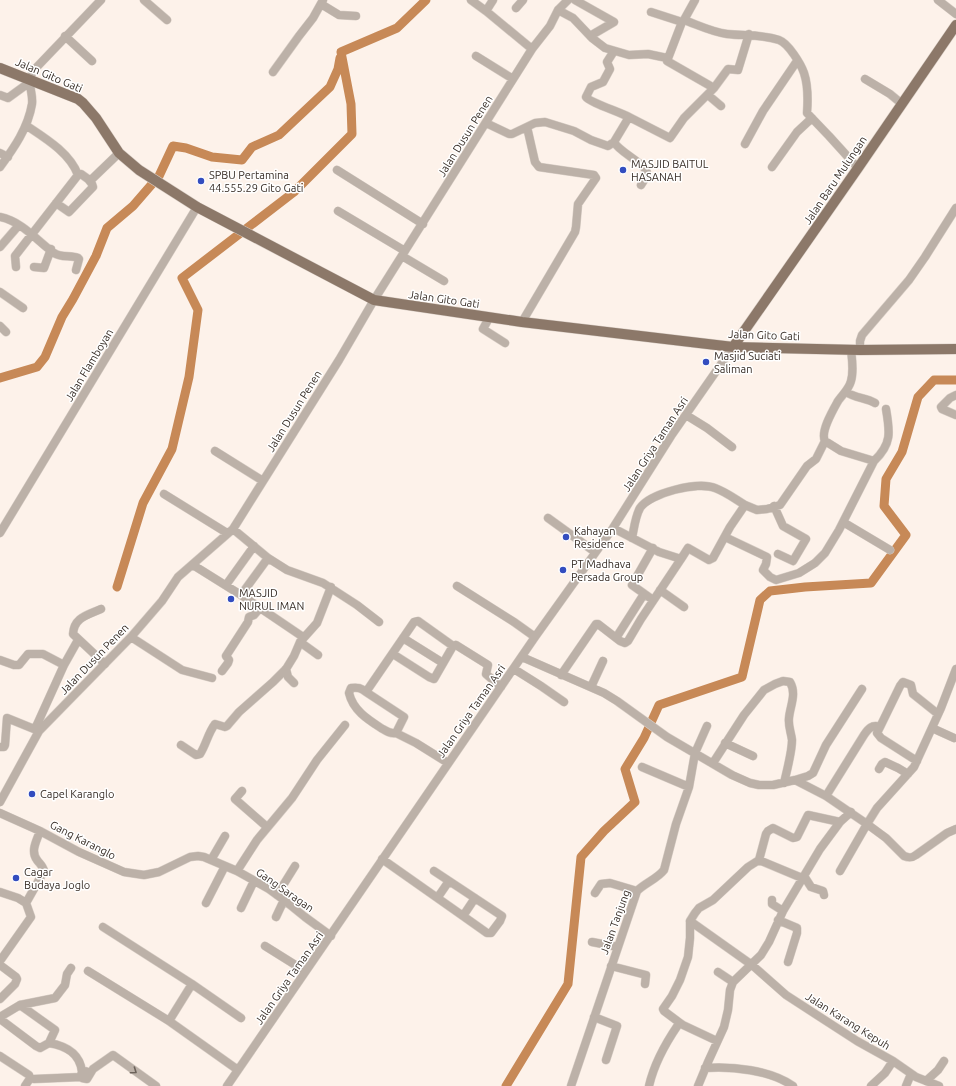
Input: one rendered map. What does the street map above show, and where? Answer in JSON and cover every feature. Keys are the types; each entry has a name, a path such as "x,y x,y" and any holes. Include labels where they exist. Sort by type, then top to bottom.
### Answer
{"main road":[{"name":"Jalan Baru Mulungan","path":"733,347 956,25"},
{"name":"Jalan Gito Gati","path":"0,68 73,96 83,103 96,118 119,153 139,170 197,207 374,300 489,318 733,347 856,350 954,349"}],"street":[{"path":"0,168 27,126 32,102 30,80 33,71 101,0"},
{"path":"144,0 167,20"},
{"path":"471,0 532,49"},
{"path":"486,11 493,0"},
{"path":"516,8 523,0"},
{"name":"Jalan Dusun Penen","path":"0,802 37,730 131,637 162,601 178,577 230,531 339,360 374,300 532,49 550,26 558,10 568,0"},
{"path":"575,0 614,22 593,39"},
{"path":"695,0 683,21 667,58 667,62 714,88"},
{"path":"938,0 956,14"},
{"path":"273,72 313,18 322,2 339,15 356,16"},
{"path":"558,10 572,18 593,39 614,51 629,55 648,54 667,58"},
{"path":"651,12 716,32 729,34 749,34 781,41 792,52 804,74 808,92 807,113 830,136 858,168"},
{"path":"614,51 607,62 610,69 604,81 591,87 586,97 587,99 629,117 670,138 684,118 708,95 728,69 738,70 749,34"},
{"path":"65,36 92,61"},
{"path":"476,56 513,79"},
{"path":"745,144 762,111 797,61"},
{"path":"865,79 890,94 902,104"},
{"path":"0,95 8,98 30,80"},
{"path":"708,95 721,106"},
{"path":"486,123 509,134 516,133 538,123 545,122 574,131 606,146 610,146 629,117"},
{"path":"772,167 797,132 812,118"},
{"path":"27,126 42,136 64,155 76,168 78,175"},
{"path":"522,322 575,232 578,204 596,178 594,175 539,167 535,162 527,127"},
{"path":"614,142 619,148 637,161 646,171 641,184"},
{"path":"0,153 8,157"},
{"path":"88,179 92,179 119,153"},
{"path":"337,170 423,224"},
{"path":"56,203 68,212 92,187 92,184 88,179 81,174 78,175"},
{"path":"16,267 15,256 78,175"},
{"name":"Jalan Flamboyan","path":"0,533 197,207"},
{"path":"874,461 848,454 825,441 823,436 827,423 838,402 846,392 852,379 856,350 862,335 925,258 956,208"},
{"path":"338,211 404,253 444,281"},
{"path":"0,217 11,220 32,233 56,254 78,258 76,270"},
{"path":"0,247 19,225"},
{"path":"34,267 44,268 51,249"},
{"path":"0,292 23,308"},
{"path":"489,318 483,330 505,343"},
{"name":"Jalan Griya Taman Asri","path":"227,1086 535,637 613,528 686,415 733,347"},
{"path":"846,392 875,403"},
{"path":"956,395 950,398 941,407 942,409 956,415"},
{"path":"725,537 767,557 764,570 770,577 778,580 799,573 815,563 825,553 843,522 874,461 882,454 888,442 886,408"},
{"path":"686,415 707,428 732,447"},
{"path":"632,538 640,508 652,499 681,487 698,485 715,488 757,510 767,509 780,504 807,466 816,459 825,441"},
{"path":"215,451 263,481"},
{"path":"164,494 230,531 254,546 268,558 293,573 314,579 331,588 379,622"},
{"path":"561,675 596,624 616,638 625,642 628,641 653,600 688,548 710,560 713,558 730,527 745,505"},
{"path":"774,506 783,526 787,530 806,539 793,561 778,554"},
{"path":"548,518 595,552"},
{"path":"843,522 890,550"},
{"path":"613,528 659,552 680,559"},
{"path":"226,585 254,546"},
{"path":"653,548 632,584 653,600"},
{"path":"241,595 268,558"},
{"path":"193,564 260,608 302,640 318,655"},
{"path":"457,586 535,637"},
{"path":"181,745 196,755 200,754 215,724 225,727 227,726 239,712 273,682 286,668 302,640 317,623 331,588"},
{"path":"660,590 684,607"},
{"path":"616,638 644,594"},
{"path":"222,671 229,660 226,656 248,622 249,617 254,615 260,608"},
{"path":"101,609 80,618 76,622 73,634 104,664"},
{"path":"366,692 412,624 416,621 453,646 434,679 393,654"},
{"path":"131,637 182,670 212,678"},
{"path":"403,638 443,663"},
{"path":"0,747 4,747 5,745 6,721 9,719 37,730 64,666 78,640"},
{"path":"456,645 488,665 486,674 501,687"},
{"path":"0,660 10,664 19,665 28,654 43,654 64,666"},
{"path":"522,656 561,675 591,687 618,701 667,737 732,775 750,783 769,785 784,783 808,776 813,773 826,745 862,689"},
{"path":"591,687 602,661"},
{"path":"286,668 288,677 294,683"},
{"path":"514,669 564,702"},
{"path":"840,871 877,808 908,774 917,761 956,669"},
{"path":"713,763 744,715 764,690 783,681 790,682 792,686 793,698 788,726 792,739 784,783"},
{"path":"917,761 880,738 877,733 903,682 911,685 913,694 938,714"},
{"path":"396,733 404,717 396,710 362,689 357,687 351,688 349,693 350,699 367,720 386,731 396,733 416,743 448,763"},
{"path":"237,871 257,840 292,798 317,760 345,725"},
{"path":"826,796 867,730 875,725 880,727"},
{"name":"Jalan Tanjung","path":"571,1086 637,891 644,884 660,875 664,870 672,835 689,787 695,753 707,726"},
{"path":"932,728 954,738"},
{"path":"725,743 753,756"},
{"path":"879,769 885,762 908,774"},
{"path":"642,767 689,787"},
{"path":"795,780 826,796 850,812 886,838 901,853 908,857 916,855 947,833 956,829"},
{"path":"242,791 235,799 267,827"},
{"name":"Gang Karanglo","path":"0,812 40,831 78,852 124,872 144,875 159,872"},
{"path":"698,1086 727,1019 728,998 733,982 762,955 778,920 823,844 850,812"},
{"path":"717,1041 680,1023 663,1009 680,980 688,957 690,921 699,908 713,900 748,867 759,860 766,834 773,828 793,838 797,837 808,815 840,822"},
{"path":"26,903 44,871 33,851 40,831"},
{"path":"947,833 956,838"},
{"path":"211,860 225,836"},
{"name":"Gang Saragan","path":"159,872 190,857 204,857 254,880 284,900 305,918 331,936"},
{"path":"382,859 487,933 491,933 502,916 434,871"},
{"path":"759,860 803,877 811,887 823,891 824,895"},
{"path":"206,903 225,866"},
{"path":"277,895 295,866"},
{"path":"241,908 254,880"},
{"path":"438,897 449,881"},
{"path":"595,893 601,884 610,883 637,891"},
{"path":"0,892 18,898 26,903 31,918 0,961"},
{"path":"464,916 475,898"},
{"path":"276,917 284,900"},
{"path":"772,900 772,904 783,911"},
{"path":"778,920 797,928 797,933 788,962"},
{"name":"Jalan Karang Kepuh","path":"690,921 752,965 786,995 857,1041 893,1061 911,1074 939,1086"},
{"path":"103,927 192,984 241,1018"},
{"path":"592,942 618,947"},
{"path":"265,946 305,971"},
{"path":"0,965 17,979 15,984 2,995"},
{"path":"611,966 646,975 645,984"},
{"path":"20,1005 55,1030 49,1043 40,1048 36,1046 0,1018 20,1005 55,998 65,985 67,974 71,968"},
{"path":"88,971 170,1021 238,1070"},
{"path":"718,972 733,982"},
{"path":"170,1021 192,984"},
{"path":"594,1017 617,1026 606,1060"},
{"path":"649,1086 660,1054 680,1023"},
{"path":"49,1043 69,1049 77,1056 85,1078"},
{"path":"0,1056 29,1080 85,1078 93,1069 113,1055 156,1086"},
{"path":"872,1086 886,1073 893,1061"},
{"path":"926,1081 938,1070 944,1061"},
{"path":"705,1068 724,1067 746,1070 784,1080 793,1086"},
{"path":"906,1086 911,1074"}],"waterway":[{"path":"117,587 143,503 172,449 189,377 198,310 182,278 294,192 352,134 351,104 341,52 397,28 426,0"},
{"path":"0,378 37,367 45,357 62,317 96,256 107,228 133,206 159,176 173,146 186,148 212,157 242,160 252,147 279,135 330,87 338,69 340,58"},
{"path":"506,1086 568,984 581,857 604,831 635,802 625,769 644,738 659,705 742,677 760,600 770,591 805,587 871,583 906,535 884,506 886,479 902,452 918,397 934,380 956,380"}],"place":[{"name":"MASJID BAITUL HASANAH","path":"623,170"},
{"name":"SPBU Pertamina 44.555.29 Gito Gati","path":"201,181"},
{"name":"Masjid Suciati Saliman","path":"706,362"},
{"name":"Kahayan Residence","path":"566,537"},
{"name":"PT Madhava Persada Group","path":"563,570"},
{"name":"MASJID NURUL IMAN","path":"231,599"},
{"name":"Capel Karanglo","path":"32,794"},
{"name":"Cagar Budaya Joglo","path":"16,878"}]}
